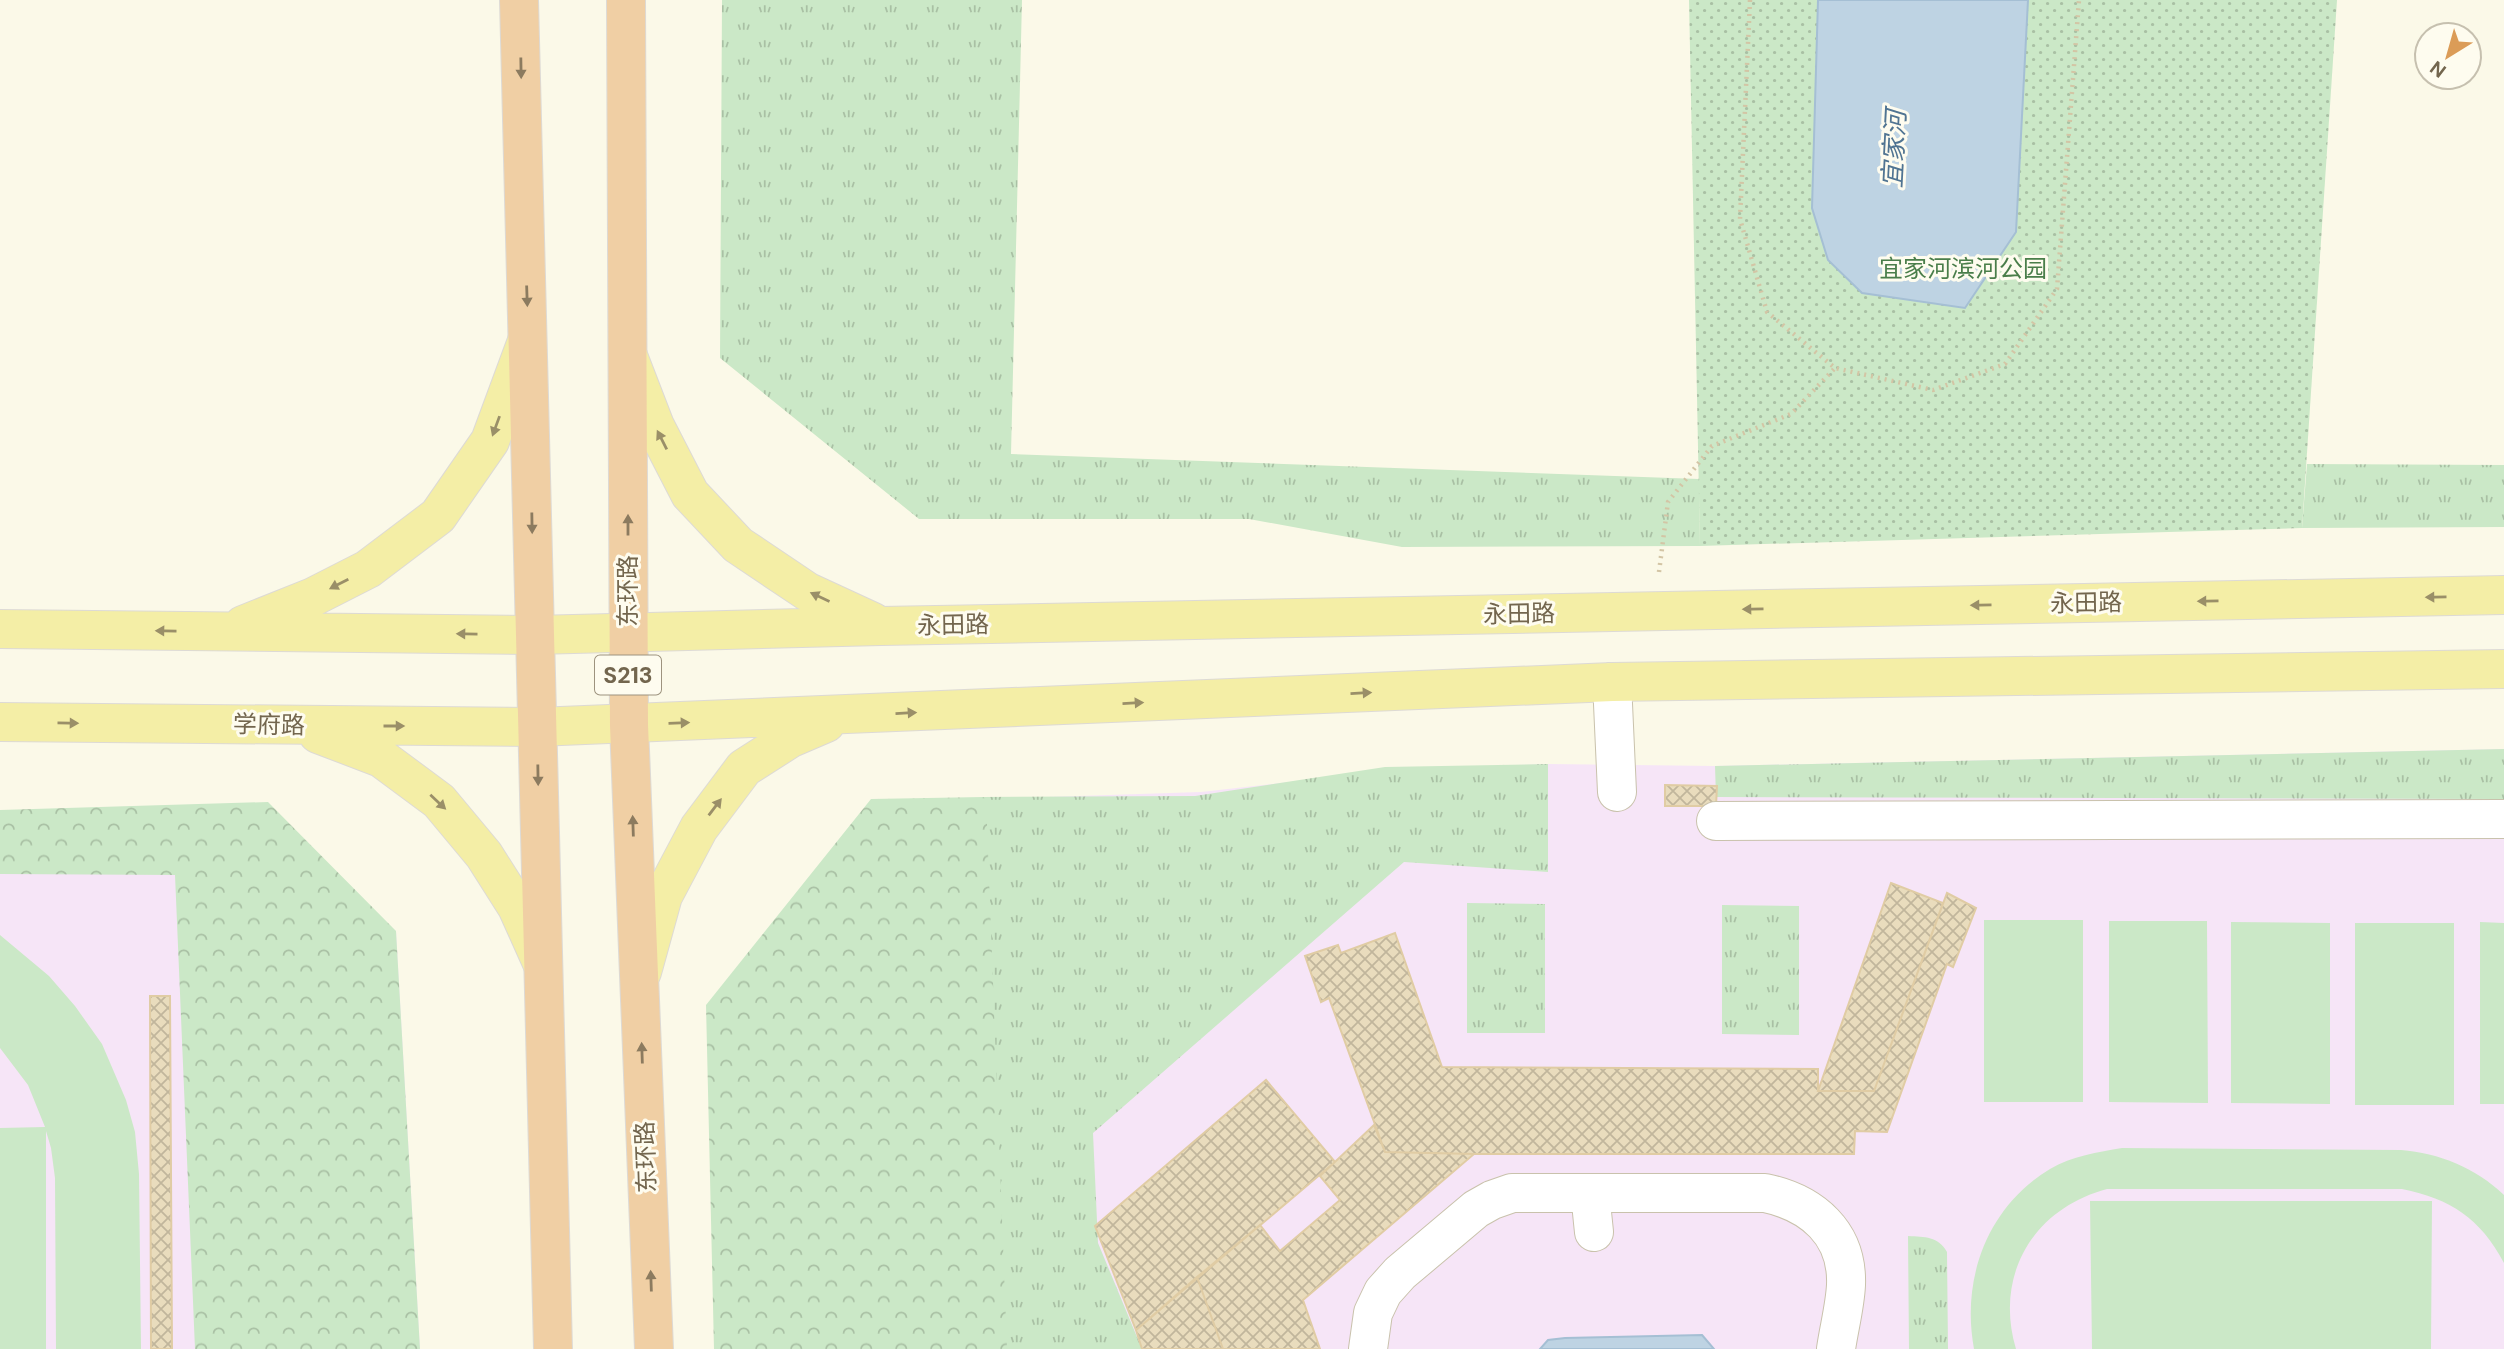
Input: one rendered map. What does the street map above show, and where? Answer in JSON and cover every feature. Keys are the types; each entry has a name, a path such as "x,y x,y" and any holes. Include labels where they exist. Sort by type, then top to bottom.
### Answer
{"highway":[{"path":"519,0 553,1349"},
{"name":"东环路","path":"626,0 629,725 654,1349"}],"main road":[{"path":"227,632 313,597 368,569 438,516 490,441 528,339"},
{"path":"627,353 655,426 690,494 738,545 808,592 881,626"},
{"name":"永田路","path":"535,635 628,631 2504,595"},
{"path":"0,629 535,635"},
{"path":"537,727 1612,682 2504,669"},
{"path":"640,981 663,896 699,828 744,768 791,738 843,716"},
{"name":"学府路","path":"0,722 537,727"},
{"path":"293,725 381,758 439,802 484,855 517,907 543,965"}],"lane":[{"path":"1612,682 1618,792"},
{"path":"1716,821 2504,819"},
{"path":"1368,1349 1373,1313 1383,1292 1400,1273 1476,1209 1512,1193 1765,1194 1788,1198 1823,1221 1835,1239 1843,1261 1846,1283 1836,1349"},
{"path":"1590,1193 1594,1232"}],"path":[{"path":"1750,0 1740,219 1767,312 1835,368 1933,390 2005,364 2057,289 2079,0"},
{"path":"1655,611 1668,502 1712,446 1791,414 1835,368"}],"shaded area":[{"path":"2504,749 2504,1349 1007,1349 986,799 1201,792 1394,770 1548,764 1715,766"},
{"path":"0,810 396,931 420,1349 0,1349"}],"green space":[{"path":"722,0 1022,0 1011,454 1699,479 1700,546 1402,547 1249,519 919,519 720,358"},
{"name":"宜家河滨河公园","path":"1689,0 2337,0 2302,528 1700,546"},
{"path":"2307,464 2504,465 2504,527 2302,528"},
{"path":"2504,749 2504,799 1716,797 1715,766"},
{"path":"1548,764 1548,872 1404,862 1093,1133 1098,1243 1142,1349 1005,1349 983,797 1195,796 1385,767"},
{"path":"871,799 986,799 1007,1349 714,1349 706,1005"},
{"path":"268,802 396,931 420,1349 195,1349 175,875 0,874 0,810"},
{"path":"1467,903 1545,904 1545,1033 1467,1033"},
{"path":"1722,905 1799,906 1799,1035 1722,1034"},
{"path":"1984,920 2083,920 2083,1102 1984,1102"},
{"path":"2109,921 2207,921 2208,1103 2109,1102"},
{"path":"2231,922 2330,923 2330,1104 2231,1103"},
{"path":"2480,922 2504,923 2504,1104 2480,1104"},
{"path":"2355,923 2454,923 2454,1105 2355,1105"},
{"path":"0,935 49,976 75,1006 102,1044 126,1100 135,1132 139,1174 141,1349 56,1349 55,1178 46,1131 46,1349 0,1349 0,1128 45,1127 28,1085 0,1048"},
{"path":"2122,1148 2401,1150 2443,1158 2481,1177 2504,1195 2504,1263 2485,1234 2462,1213 2435,1198 2402,1189 2107,1189 2058,1212 2040,1229 2025,1249 2016,1271 2011,1296 2011,1322 2016,1349 1974,1349 1971,1323 1976,1271 1983,1247 2010,1203 2028,1185 2058,1165 2085,1155"},
{"path":"2090,1201 2432,1201 2431,1349 2092,1349"},
{"path":"1908,1236 1935,1240 1947,1252 1948,1349 1909,1349"}],"water":[{"name":"宜家河","path":"1818,0 2028,0 2016,232 1965,308 1862,293 1828,260 1812,208"},
{"path":"1702,1335 1714,1349 1540,1349 1548,1340 1565,1338"}],"building":[{"path":"1665,785 1717,786 1716,806 1665,806"},
{"path":"1891,883 1943,903 1874,1091 1818,1091"},
{"path":"1947,893 1976,908 1953,967 1947,964 1887,1132 1855,1131 1854,1154 1385,1152 1329,998 1321,1002 1305,956 1338,945 1341,953 1395,933 1442,1067 1818,1069 1818,1091 1874,1091"},
{"path":"150,996 170,996 172,1349 151,1349"},
{"path":"1266,1080 1335,1162 1136,1330 1095,1226"},
{"path":"1374,1125 1385,1152 1474,1154 1303,1300 1320,1349 1223,1349 1197,1277 1260,1225 1280,1251 1340,1200 1320,1176"},
{"path":"1197,1277 1223,1349 1142,1349 1136,1330"}]}
